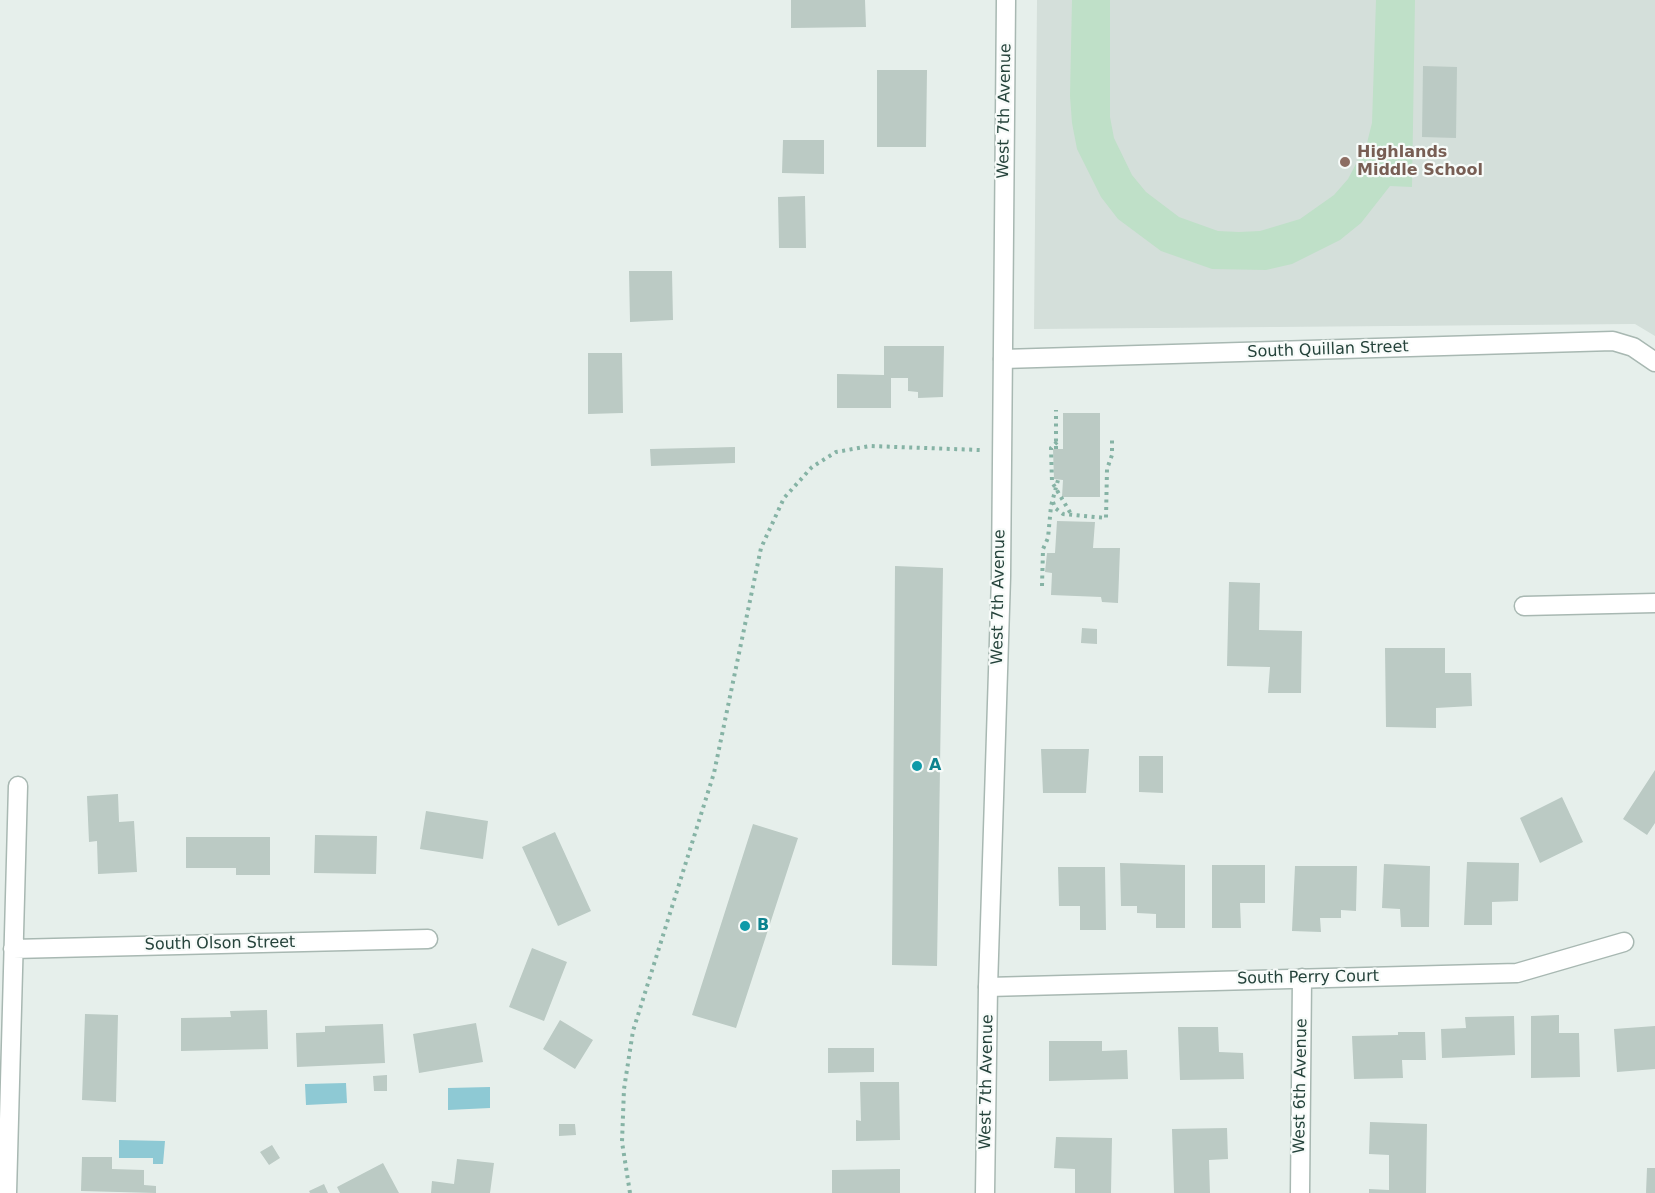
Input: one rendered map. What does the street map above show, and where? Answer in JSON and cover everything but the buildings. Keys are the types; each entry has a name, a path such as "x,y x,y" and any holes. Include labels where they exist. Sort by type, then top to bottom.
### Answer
{"street":[{"name":"West 7th Avenue","path":"985,1193 988,987 1000,586 1006,0"},
{"name":"South Quillan Street","path":"1003,359 1612,341 1633,347 1652,359"},
{"path":"1524,606 1655,603"},
{"path":"8,1193 18,786"},
{"name":"South Olson Street","path":"13,949 428,939"},
{"name":"South Perry Court","path":"988,987 1517,973 1624,942"},
{"name":"West 6th Avenue","path":"1300,1193 1302,978"}],"path":[{"path":"1056,410 1056,449"},
{"path":"1053,502 1059,512 1106,518 1107,469 1112,455 1112,438"},
{"path":"1057,442 1051,448 1051,476 1057,492 1071,515"},
{"path":"630,1193 622,1142 624,1089 633,1031 714,773 761,548 784,498 812,467 836,452 870,446 1001,451"},
{"path":"1042,586 1043,549 1048,538 1058,480"}],"shaded area":[{"name":"Highlands Middle School","path":"1037,0 1655,0 1655,336 1635,324 1034,329"}],"green space":[{"path":"1072,0 1110,0 1110,117 1114,138 1132,175 1146,192 1179,217 1218,231 1239,232 1260,231 1300,219 1334,195 1348,179 1367,143 1372,123 1376,0 1415,0 1412,187 1390,186 1361,223 1340,240 1292,264 1266,270 1212,269 1161,251 1118,219 1101,197 1077,149 1070,96"}],"water":[{"path":"346,1083 347,1103 306,1105 305,1084"},
{"path":"490,1087 490,1108 448,1110 448,1088"},
{"path":"119,1140 165,1141 163,1164 153,1164 153,1158 119,1158"}],"place":[{"name":"Highlands Middle School","path":"1345,162"},
{"name":"A","path":"917,766"},
{"name":"B","path":"745,926"}]}
